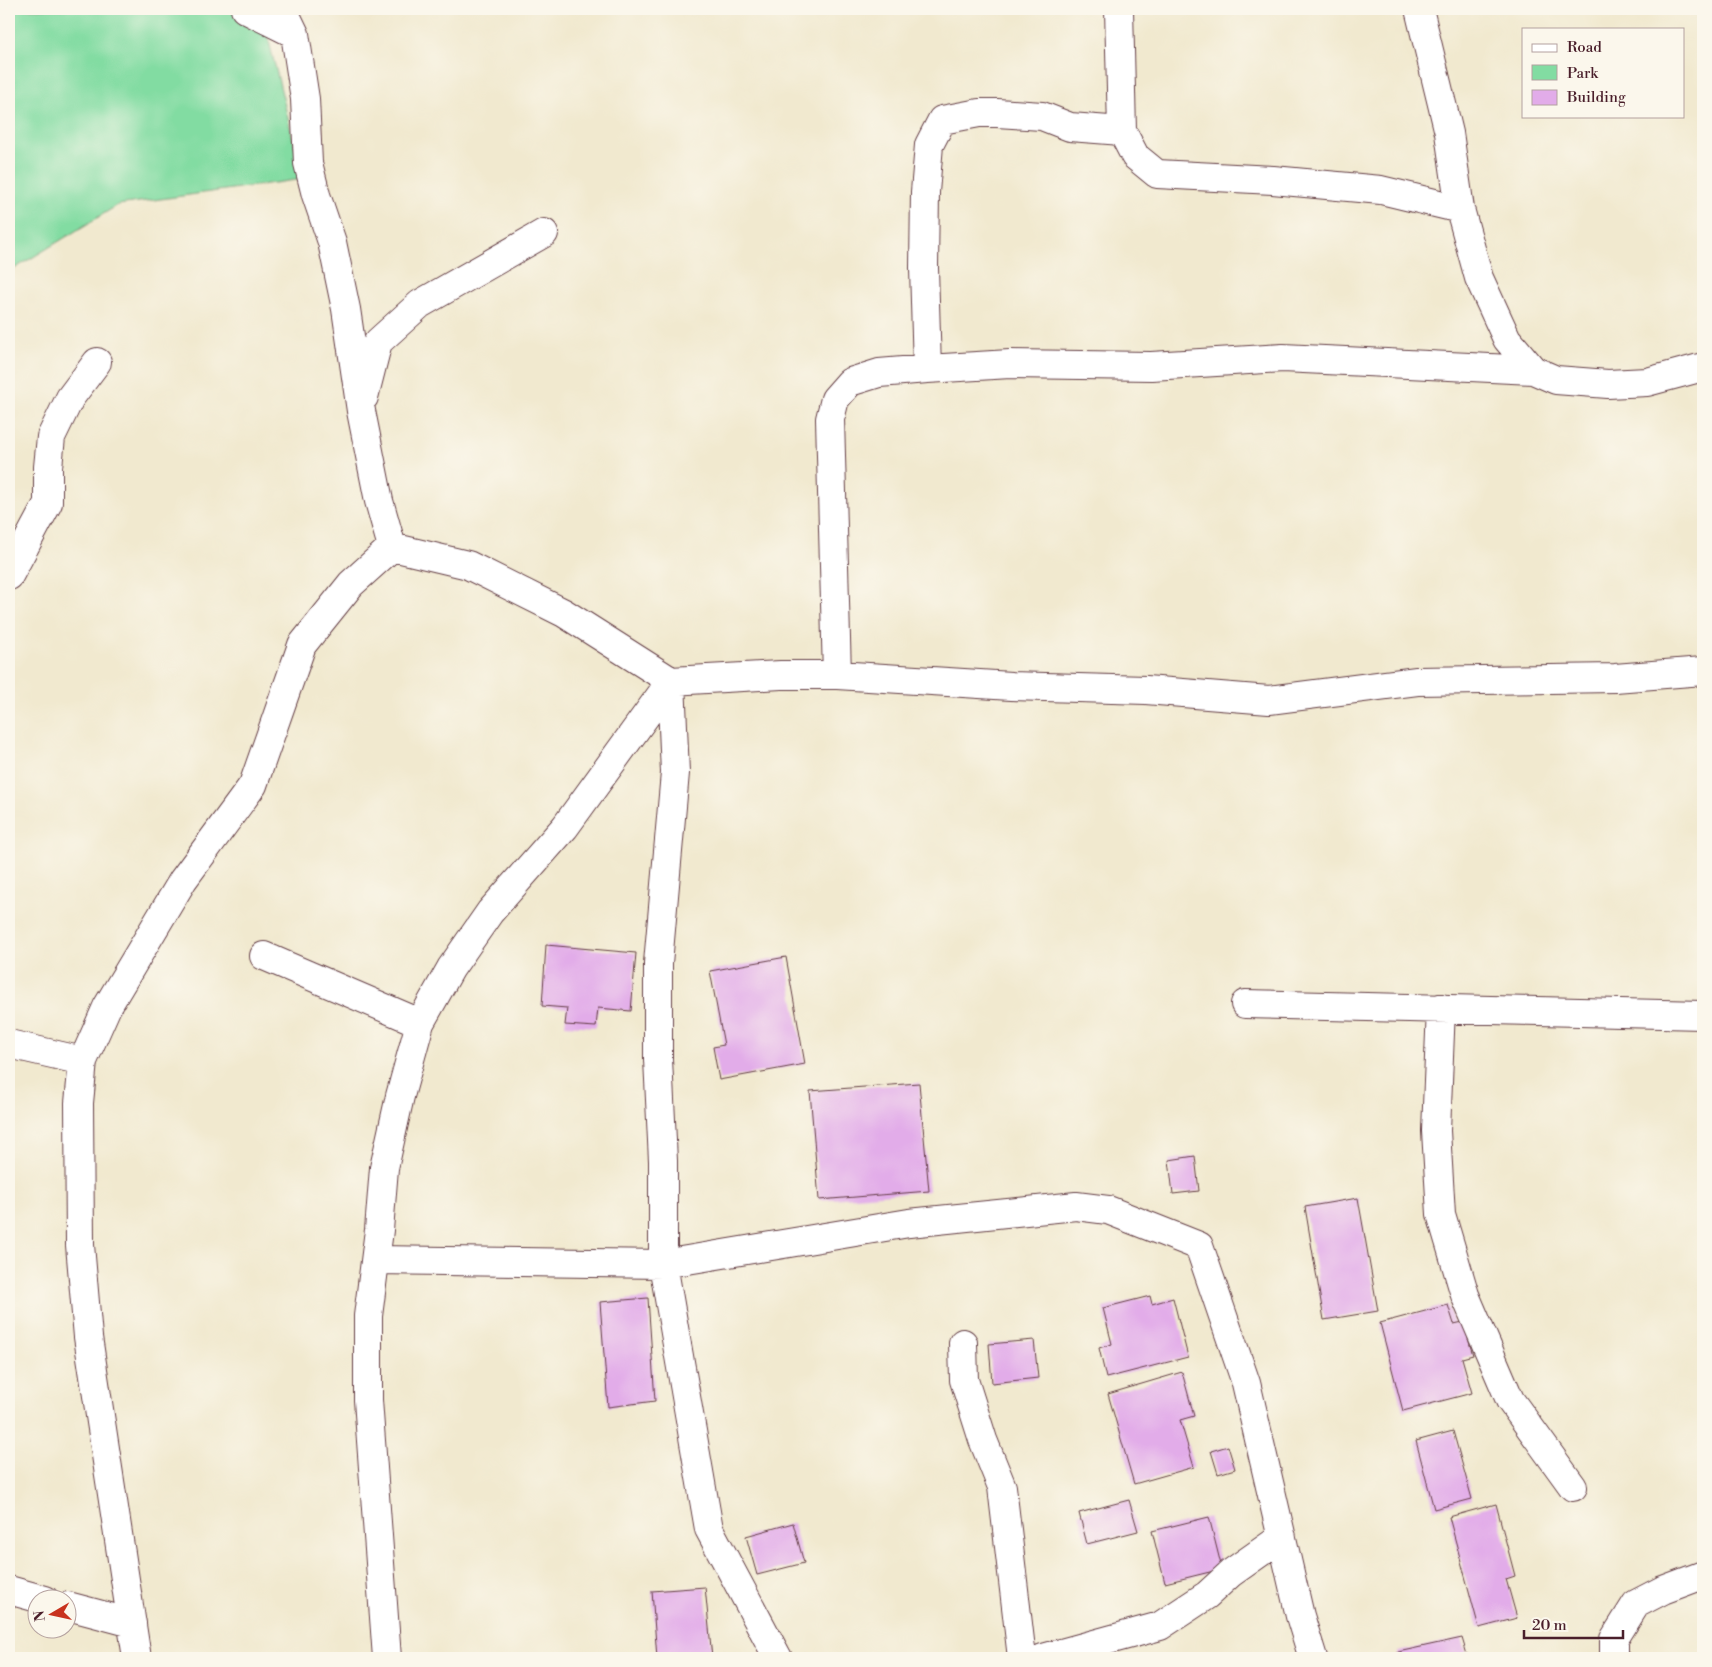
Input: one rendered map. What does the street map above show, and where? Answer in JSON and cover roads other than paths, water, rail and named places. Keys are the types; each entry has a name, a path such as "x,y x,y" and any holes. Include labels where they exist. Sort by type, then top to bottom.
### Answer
{"street":[{"path":"244,9 295,34"},
{"path":"283,9 295,34 305,99 308,164 332,242 346,309 361,410 379,501 392,547"},
{"path":"1119,9 1122,130 1135,156 1157,174 1273,180 1381,190 1460,209"},
{"path":"1419,9 1450,132 1460,209 1479,278 1507,339 1533,370"},
{"path":"927,369 924,268 925,192 929,145 942,120 979,113 997,113 1042,116 1070,126 1122,130"},
{"path":"361,410 378,342 420,304 544,233"},
{"path":"837,675 830,419 835,399 850,382 879,373 1010,364 1151,366 1283,358 1533,370 1556,380 1608,384 1647,382 1703,367"},
{"path":"9,576 48,503 48,467 51,437 70,398 97,362"},
{"path":"392,547 468,565 564,613 671,681 781,675 837,675 1011,686 1146,690 1269,700 1417,681 1615,678 1703,671"},
{"path":"138,1658 86,1319 80,1245 79,1160 79,1103 83,1061 107,1007 183,880 253,785 302,645 351,584 392,547"},
{"path":"387,1658 368,1400 368,1316 376,1260 384,1168 400,1096 420,1023 451,968 490,912 565,827 671,681"},
{"path":"671,681 675,773 658,963 658,1059 663,1161 663,1264 710,1529 778,1658"},
{"path":"264,956 420,1023"},
{"path":"1245,1004 1703,1015"},
{"path":"1441,1008 1436,1131 1441,1214 1465,1295 1510,1400 1573,1486"},
{"path":"9,1044 83,1061"},
{"path":"376,1260 663,1264 909,1223 1076,1206 1108,1210 1199,1246 1246,1383 1300,1616 1313,1658"},
{"path":"963,1343 964,1380 983,1440 1002,1488 1022,1658"},
{"path":"1043,1658 1160,1626 1207,1595 1231,1573 1282,1537"},
{"path":"1614,1658 1614,1639 1636,1604 1663,1590 1703,1575"},
{"path":"9,1590 28,1595"},
{"path":"78,1608 132,1622"}]}
